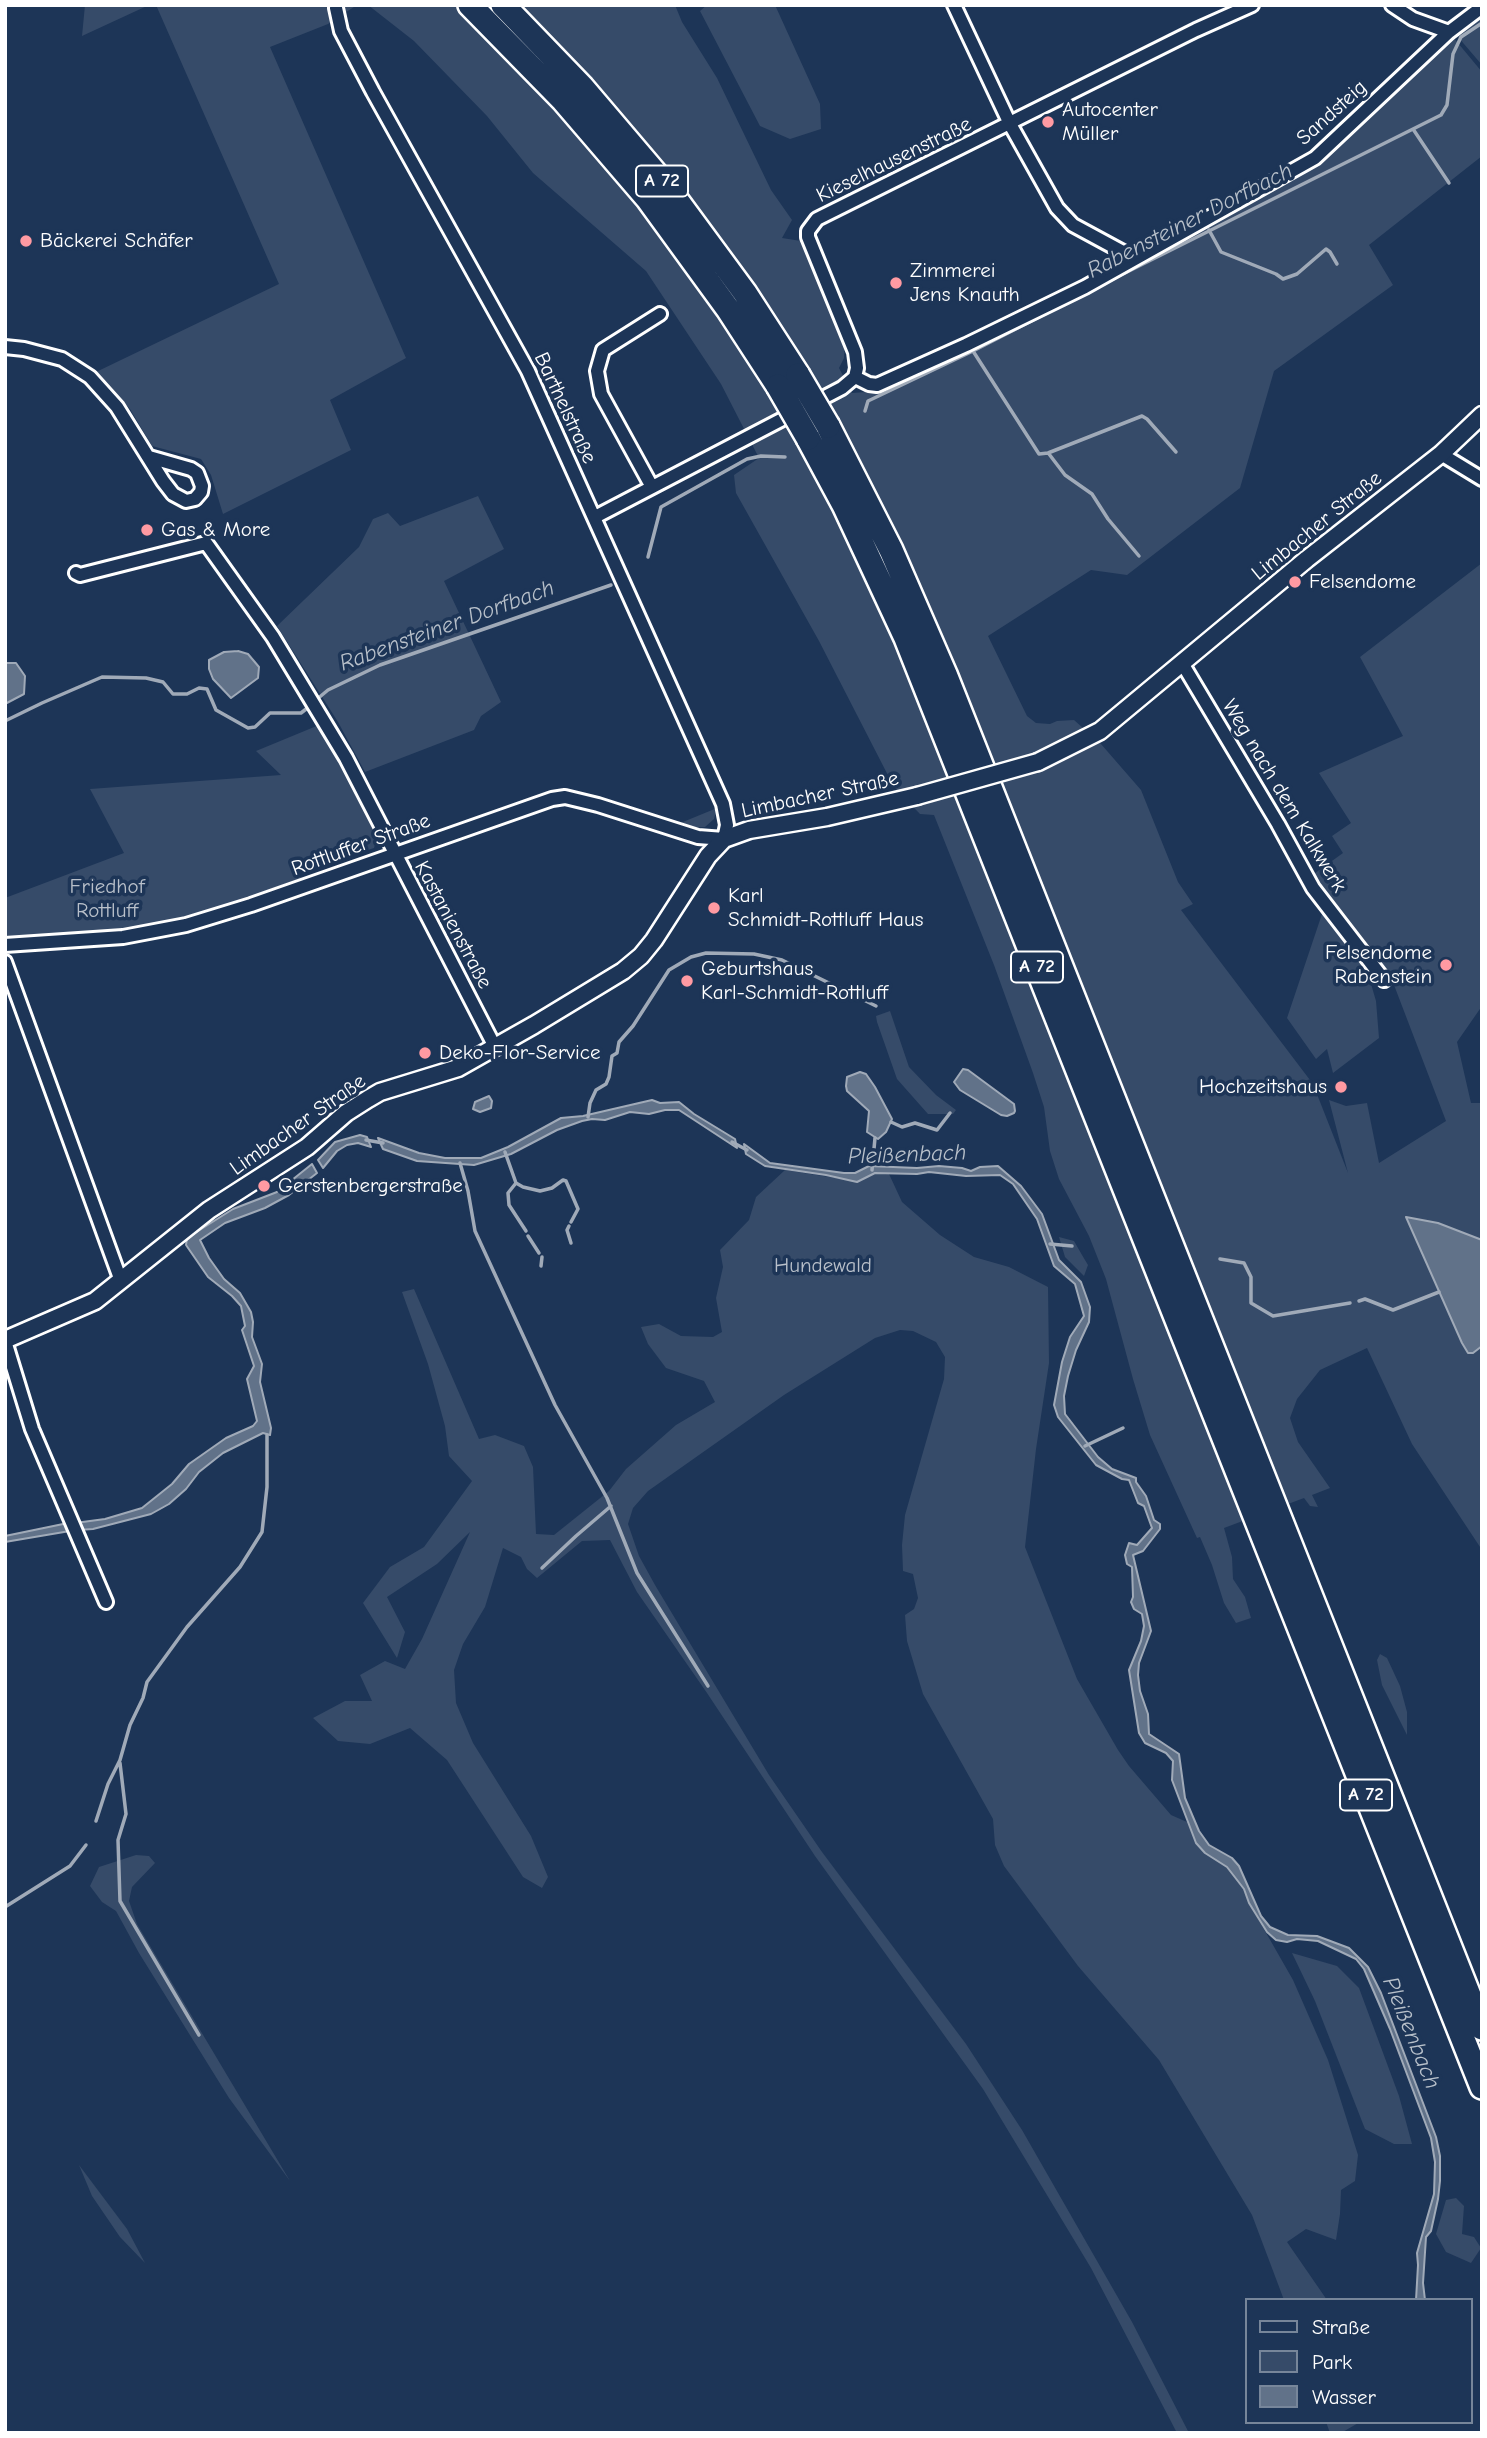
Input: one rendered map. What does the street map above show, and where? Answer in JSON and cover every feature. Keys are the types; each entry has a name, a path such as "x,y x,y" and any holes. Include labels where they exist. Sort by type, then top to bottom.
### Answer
{"highway":[{"name":"A 72","path":"470,5 563,100 648,199 728,309 828,426 891,550 945,674 1482,2028"},
{"name":"A 72","path":"503,5 582,88 667,187 745,293 788,381 808,438 860,536 906,638 1482,2087"}],"street":[{"path":"954,5 1010,124 1057,208 1073,225 1134,258"},
{"name":"Kieselhausenstraße","path":"855,377 855,352 808,237 812,224 817,219 1196,30 1252,5"},
{"path":"1392,5 1413,19 1449,32"},
{"name":"Sandsteig","path":"855,377 869,384 887,382 1074,292 1315,158 1449,32 1482,7"},
{"name":"Barthelstraße","path":"336,8 341,31 373,92 528,371 723,804 727,825 724,839"},
{"path":"652,487 601,394 597,371 603,351 660,314"},
{"path":"5,347 62,359 90,377 117,407 149,457"},
{"path":"595,517 842,388 855,377"},
{"name":"Limbacher Straße","path":"106,1602 32,1429 5,1341 95,1301 209,1210 307,1147 352,1109 380,1092 457,1068 623,971 642,956 708,856 724,839 749,830 827,817 917,796 1038,762 1100,731 1307,559 1441,454 1482,415"},
{"path":"1441,454 1482,479"},
{"name":"Kastanienstraße","path":"76,573 80,575 206,542 272,637 346,758 495,1047"},
{"name":"Weg nach dem Kalkwerk","path":"1182,663 1313,888 1384,980"},
{"name":"Rottluffer Straße","path":"5,946 123,937 186,925 251,905 552,799 565,797 698,837 724,839"},
{"path":"5,962 121,1281"}],"green space":[{"path":"85,5 149,5 82,36"},
{"path":"156,5 357,5 328,24 270,47 406,358 330,400 351,450 223,514 211,475 201,459 152,446 130,409 96,372 279,284"},
{"path":"368,5 675,5 682,22 717,78 771,190 792,220 782,238 801,241 806,249 845,343 844,358 839,368 852,393 880,391 973,351 1320,157 1453,37 1482,72 1482,156 1369,245 1393,285 1274,371 1240,488 1127,575 1091,570 988,636 1027,716 1036,723 1074,720 1101,744 1141,790 1178,882 1193,904 1181,910 1313,1084 1348,1173 1329,1100 1346,1106 1367,1103 1379,1163 1446,1121 1394,985 1311,876 1343,853 1332,836 1351,823 1319,773 1403,736 1360,657 1482,563 1482,1006 1457,1042 1471,1103 1482,1103 1482,1550 1412,1444 1367,1348 1320,1370 1297,1399 1290,1418 1298,1442 1330,1488 1312,1495 1318,1507 1310,1506 1304,1498 1224,1528 1232,1557 1233,1579 1245,1597 1251,1618 1236,1623 1224,1603 1200,1537 1197,1538 1150,1435 1106,1279 1089,1236 1059,1179 1050,1151 1044,1107 1033,1073 994,965 934,815 920,814 894,787 819,641 736,493 734,475 759,458 721,384 646,271 533,173 487,116 414,41"},
{"path":"707,5 775,5 820,104 821,129 790,139 760,126 700,11"},
{"path":"1482,18 1482,65 1458,37"},
{"path":"478,496 504,549 444,581 501,702 481,716 474,730 365,772 338,722 277,626 359,547 373,519 388,513 400,526"},
{"name":"Friedhof Rottluff","path":"319,725 344,766 377,837 374,848 297,873 301,878 219,908 221,916 124,934 5,943 5,898 124,853 90,789 281,775 256,751"},
{"path":"717,808 714,819 705,827 689,828 678,824"},
{"path":"1323,911 1364,960 1376,1001 1379,1038 1333,1073 1327,1049 1316,1059 1287,1018"},
{"path":"890,1011 909,1067 936,1095 956,1110 953,1114 928,1114 897,1079 876,1016"},
{"name":"Hundewald","path":"785,1170 842,1179 874,1173 889,1174 902,1202 940,1235 974,1257 1009,1267 1048,1287 1049,1363 1025,1547 1077,1679 1118,1750 1171,1815 1187,1822 1196,1843 1205,1853 1227,1867 1244,1889 1249,1903 1293,1980 1328,2060 1358,2155 1355,2181 1341,2190 1336,2240 1306,2229 1287,2242 1326,2298 1283,2298 1252,2215 1159,2060 1078,1966 1004,1866 995,1845 993,1819 923,1694 907,1641 905,1615 914,1609 918,1598 913,1574 903,1571 902,1545 905,1515 944,1379 945,1357 936,1342 913,1331 900,1330 875,1338 784,1395 648,1491 633,1508 628,1524 639,1556 769,1775 822,1852 966,2044 1022,2130 1132,2322 1189,2433 1177,2433 1091,2268 983,2089 815,1856 637,1592 610,1540 582,1541 537,1578 527,1569 521,1557 503,1548 485,1607 463,1644 454,1670 456,1703 473,1743 531,1836 548,1877 542,1888 523,1877 447,1760 410,1728 370,1744 338,1741 313,1718 345,1701 372,1701 360,1675 385,1661 405,1669 422,1639 470,1532 437,1564 387,1597 405,1632 397,1658 363,1603 390,1567 424,1547 472,1481 449,1456 445,1426 428,1364 402,1292 414,1289 479,1439 495,1435 524,1446 533,1467 536,1534 554,1535 609,1491 626,1469 676,1425 715,1402 704,1381 666,1368 648,1344 641,1327 659,1324 681,1336 713,1337 722,1332 716,1298 723,1267 720,1250 749,1220 756,1197"},
{"path":"1059,1237 1074,1241 1088,1265 1084,1276 1065,1257"},
{"path":"1380,1654 1387,1658 1400,1686 1407,1712 1407,1735 1382,1685 1377,1660"},
{"path":"136,1855 149,1856 155,1863 132,1887 129,1901 137,1924 290,2181 229,2098 116,1911 102,1902 90,1886 99,1867"},
{"path":"1292,1953 1337,1966 1359,1988 1399,2096 1412,2144 1394,2144 1365,2129 1315,2001"},
{"path":"79,2165 127,2229 145,2263 120,2237 92,2196"},
{"path":"1456,2198 1464,2206 1462,2234 1474,2237 1481,2248 1471,2263 1446,2252 1436,2234 1446,2200"},
{"path":"1327,2424 1357,2424 1341,2433 1330,2433"}],"water":[{"path":"238,651 248,654 259,667 258,678 231,698 213,679 209,660 224,652"},
{"path":"5,663 16,663 25,676 24,694 5,704"},
{"path":"963,1069 1014,1104 1014,1113 1001,1115 960,1090 954,1082"},
{"path":"860,1072 866,1074 875,1087 892,1119 886,1132 878,1139 867,1132 869,1111 847,1091 847,1077"},
{"path":"489,1096 492,1101 491,1108 480,1112 473,1109 475,1102"},
{"path":"652,1100 660,1103 679,1102 735,1139 737,1148 679,1110 649,1114 630,1112 605,1120 582,1121 557,1130 511,1154 474,1165 417,1161 383,1149 378,1138 419,1153 445,1158 481,1158 508,1147 561,1118 583,1116"},
{"path":"360,1135 367,1137 371,1147 358,1143 347,1145 337,1151 323,1168 318,1160 335,1142"},
{"path":"744,1144 770,1163 844,1173 855,1173 869,1166 939,1166 971,1171 980,1167 998,1166 1021,1186 1042,1214 1059,1260 1081,1282 1090,1307 1089,1322 1068,1376 1064,1396 1065,1414 1098,1457 1112,1469 1136,1478 1146,1496 1154,1520 1160,1524 1160,1529 1143,1551 1133,1555 1151,1631 1139,1663 1138,1675 1148,1714 1149,1734 1179,1754 1185,1798 1199,1831 1209,1845 1232,1858 1239,1866 1261,1916 1270,1927 1288,1935 1317,1936 1349,1948 1368,1967 1381,1993 1436,2137 1440,2156 1438,2199 1431,2231 1426,2237 1425,2298 1416,2298 1417,2253 1434,2194 1435,2162 1431,2138 1364,1969 1356,1959 1318,1941 1297,1939 1287,1942 1276,1940 1267,1932 1249,1903 1244,1889 1227,1867 1205,1853 1196,1843 1172,1780 1173,1761 1166,1753 1145,1743 1139,1733 1129,1670 1144,1626 1142,1614 1134,1609 1131,1602 1132,1567 1127,1564 1125,1555 1129,1543 1137,1545 1152,1528 1144,1506 1138,1503 1129,1480 1096,1465 1058,1417 1054,1405 1062,1362 1070,1337 1084,1316 1075,1284 1054,1266 1037,1219 1013,1184 1000,1175 875,1173 857,1182 765,1166 746,1154"},
{"path":"312,1164 317,1173 289,1195 265,1208 225,1223 200,1240 209,1258 224,1279 240,1293 251,1312 252,1337 262,1364 260,1382 271,1428 270,1435 263,1433 223,1453 199,1472 186,1489 169,1504 151,1514 93,1529 78,1530 75,1523 105,1519 142,1508 172,1484 189,1464 226,1438 253,1426 257,1421 247,1379 254,1366 242,1330 245,1326 241,1306 208,1277 186,1245 187,1238 233,1209 277,1192"},
{"path":"1406,1217 1438,1223 1482,1240 1482,1346 1473,1353 1468,1353 1462,1343"},
{"path":"68,1523 70,1531 5,1542 5,1536"}],"waterway":[{"name":"Rabensteiner Dorfbach","path":"1097,287 1441,115 1447,105 1453,54 1461,37 1482,23"},
{"path":"1413,129 1449,183"},
{"path":"1209,230 1221,252 1283,279 1297,274 1326,249 1337,264"},
{"name":"Rabensteiner Dorfbach","path":"865,411 868,401 1078,297"},
{"path":"973,351 1039,454 1048,453 1142,416 1176,452"},
{"path":"1049,454 1065,475 1092,494 1108,519 1139,556"},
{"name":"Rabensteiner Dorfbach","path":"648,557 661,507 747,459 761,456 785,457"},
{"name":"Rabensteiner Dorfbach","path":"316,700 328,690 380,665 611,585"},
{"name":"Rabensteiner Dorfbach","path":"5,721 102,677 146,678 163,682 173,694 187,694 199,688 207,689 216,710 248,728 255,727 270,713 301,713 310,706"},
{"path":"588,1117 596,1090 606,1084 609,1077 612,1056 617,1053 619,1042 633,1026 669,970 691,957 706,953 754,954 782,960 876,1006"},
{"path":"891,1122 902,1127 915,1123 937,1130 950,1113"},
{"path":"872,1170 875,1138"},
{"name":"Pleißenbach","path":"366,1140 383,1143"},
{"name":"Pleißenbach","path":"732,1142 747,1150"},
{"path":"505,1152 516,1183 508,1193 509,1205 526,1231"},
{"path":"460,1163 475,1231 555,1405 607,1498 637,1573 708,1686"},
{"path":"516,1183 540,1191 566,1181 578,1209 571,1222"},
{"path":"569,1226 567,1230 571,1243"},
{"path":"528,1236 539,1253"},
{"path":"1050,1244 1072,1246"},
{"path":"541,1266 542,1257"},
{"path":"1220,1259 1244,1263 1251,1277 1251,1303 1273,1316 1350,1303"},
{"path":"1359,1301 1365,1299 1393,1310 1439,1292"},
{"path":"1085,1446 1123,1428"},
{"path":"96,1821 147,1682 187,1627 240,1567 262,1532 267,1487 267,1435"},
{"path":"542,1568 611,1506"},
{"path":"120,1763 126,1814 118,1840 120,1901 199,2035"},
{"path":"5,1907 70,1866 86,1845"}],"place":[{"name":"Autocenter Müller","path":"1048,122"},
{"name":"Bäckerei Schäfer","path":"26,241"},
{"name":"Zimmerei Jens Knauth","path":"896,283"},
{"name":"Gas & More","path":"147,530"},
{"name":"Felsendome","path":"1295,582"},
{"name":"Karl Schmidt-Rottluff Haus","path":"714,908"},
{"name":"Felsendome Rabenstein","path":"1446,965"},
{"name":"Geburtshaus Karl-Schmidt-Rottluff","path":"687,981"},
{"name":"Deko-Flor-Service","path":"425,1053"},
{"name":"Hochzeitshaus","path":"1341,1087"},
{"name":"Gerstenbergerstraße","path":"264,1186"}]}
